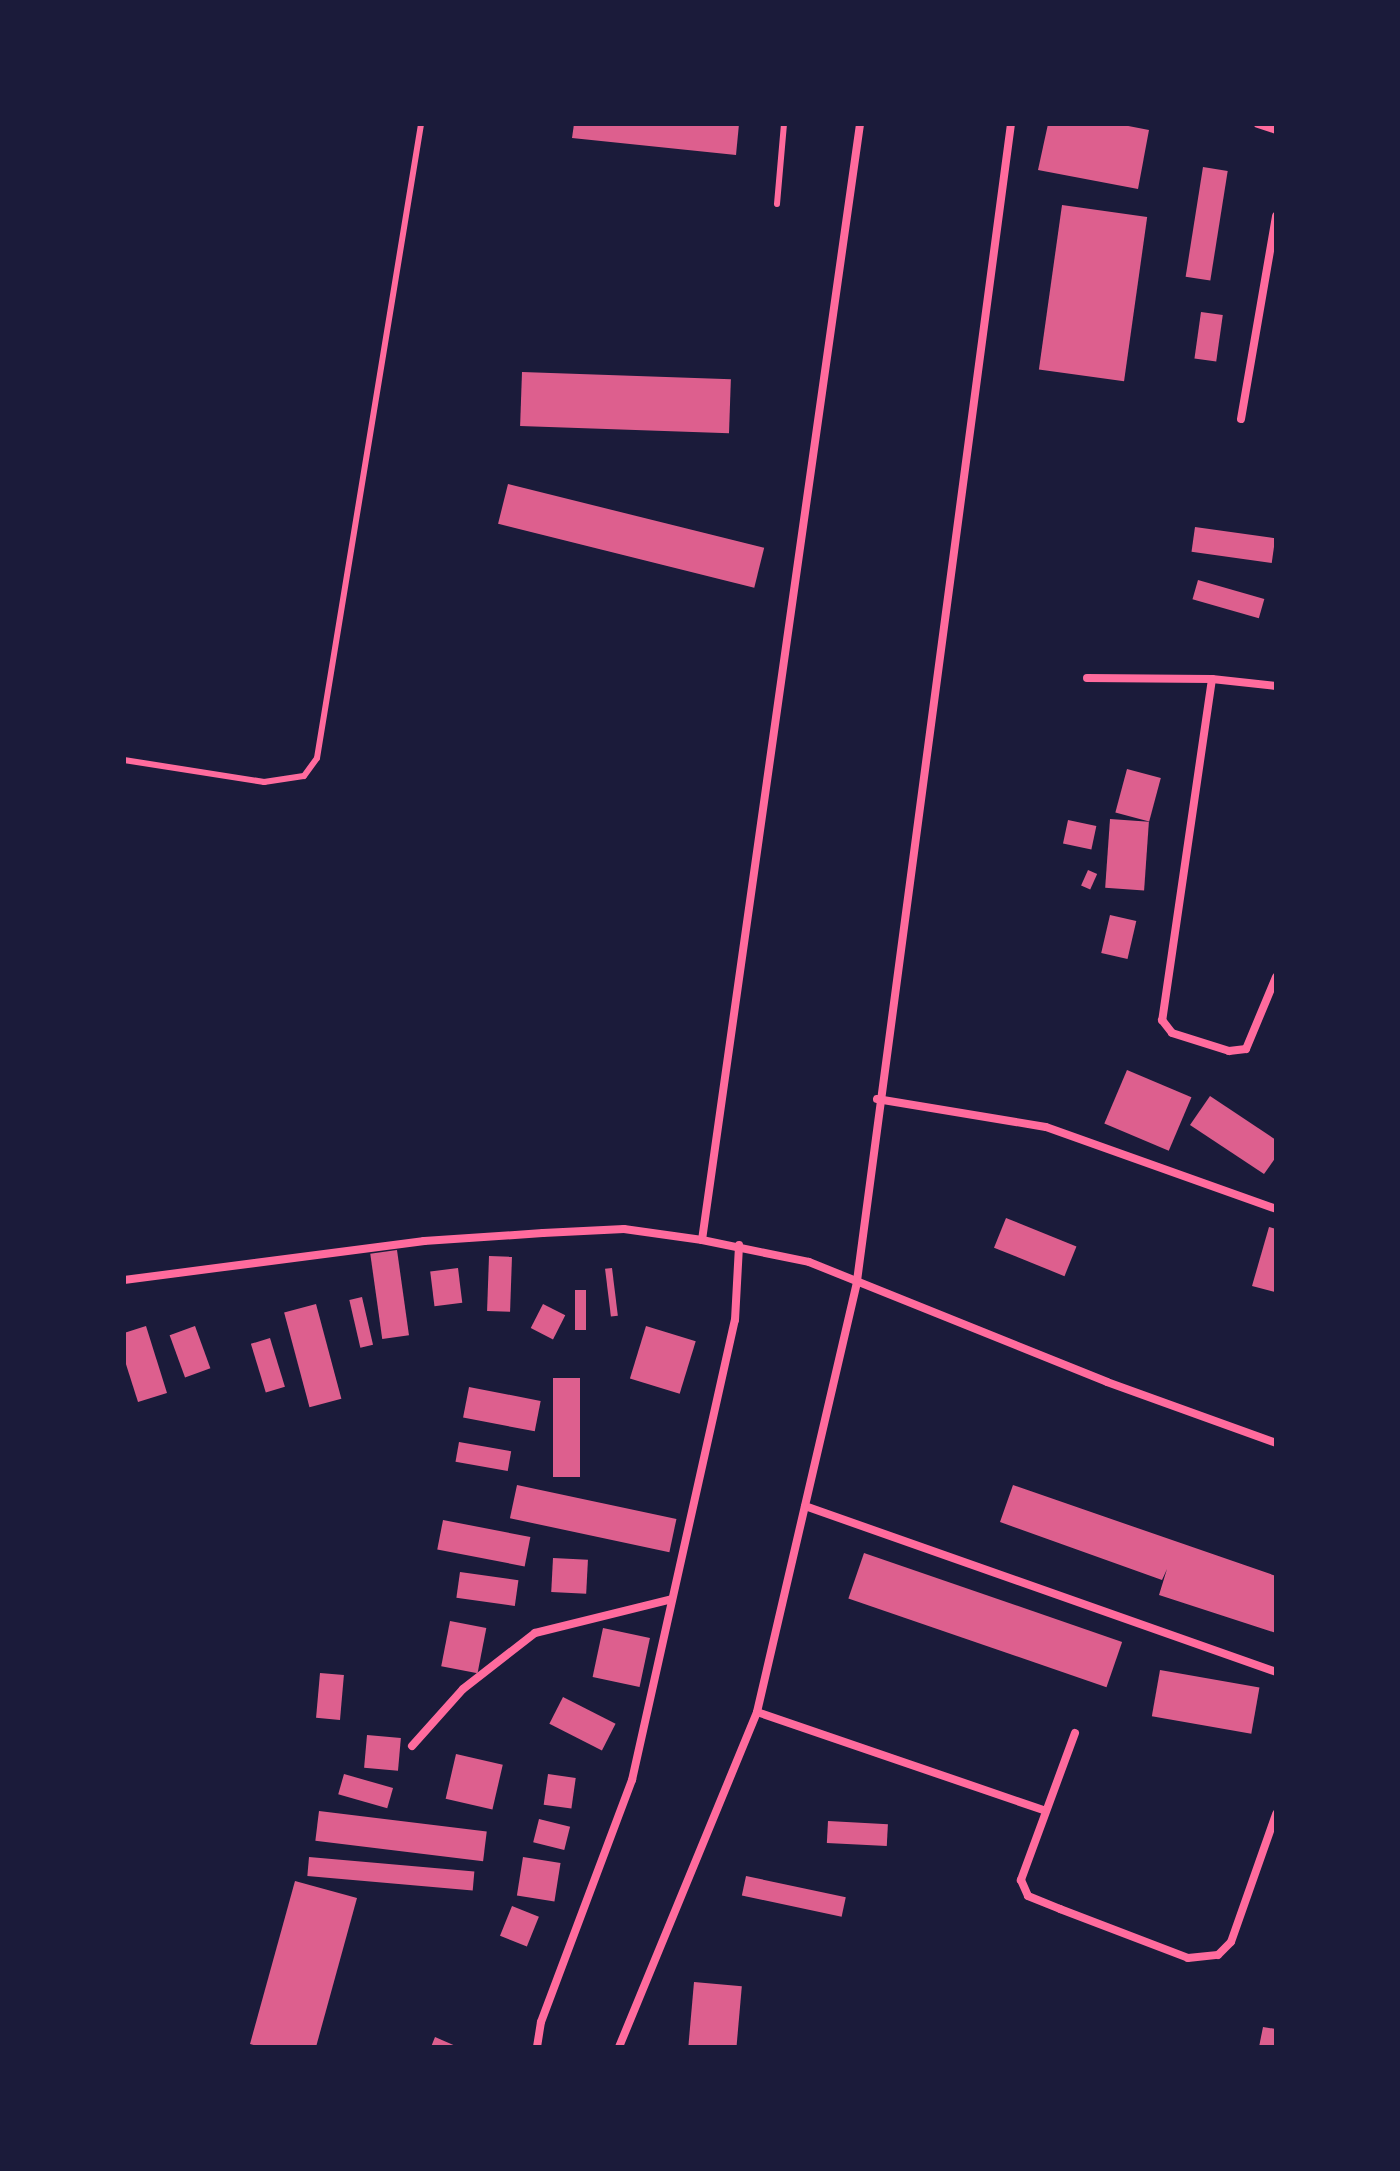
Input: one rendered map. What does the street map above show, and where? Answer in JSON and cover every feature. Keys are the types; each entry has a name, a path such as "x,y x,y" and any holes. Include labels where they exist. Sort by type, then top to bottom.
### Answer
{"street":[{"path":"702,1240 860,124"},
{"path":"619,2047 757,1712 857,1281 877,1099 1011,124"},
{"path":"1258,124 1276,130"},
{"path":"1241,419 1272,271 1276,216"},
{"path":"1087,678 1212,679 1276,686"},
{"path":"1212,679 1162,1020 1172,1033 1229,1051 1246,1049 1276,977"},
{"path":"877,1099 1046,1127 1276,1209"},
{"path":"124,1280 424,1241 624,1229 702,1240 744,1246 809,1262 1107,1382 1276,1443"},
{"path":"537,2047 541,2022 632,1780 735,1320 744,1246"},
{"path":"805,1506 1276,1672"},
{"path":"412,1746 463,1689 535,1633 672,1599"},
{"path":"757,1712 1046,1811"},
{"path":"1075,1733 1021,1880 1028,1896 1188,1958 1203,1959 1223,1952 1231,1942 1276,1814"}],"lane":[{"path":"124,760 264,782 304,776 317,758 421,124"},
{"path":"777,204 784,124"}],"building":[{"path":"574,124 739,124 736,155 572,138"},
{"path":"1048,124 1118,124 1149,130 1138,189 1038,170"},
{"path":"1203,167 1228,171 1210,281 1186,277"},
{"path":"1062,205 1147,217 1124,381 1039,369"},
{"path":"1201,312 1223,315 1216,362 1194,359"},
{"path":"522,372 731,379 729,433 520,426"},
{"path":"508,484 764,548 754,588 498,524"},
{"path":"1195,527 1275,538 1272,563 1192,552"},
{"path":"1198,580 1264,599 1259,618 1192,599"},
{"path":"1127,769 1161,778 1149,822 1115,812"},
{"path":"1110,819 1149,822 1144,891 1105,888"},
{"path":"1068,820 1096,826 1091,850 1063,843"},
{"path":"1088,870 1097,874 1090,890 1081,886"},
{"path":"1110,915 1136,921 1128,959 1101,953"},
{"path":"1127,1070 1191,1097 1169,1151 1104,1123"},
{"path":"1210,1096 1276,1140 1276,1157 1264,1174 1190,1125"},
{"path":"1006,1218 1076,1246 1064,1276 994,1248"},
{"path":"1269,1227 1276,1229 1275,1292 1252,1286"},
{"path":"397,1250 409,1335 382,1339 370,1254"},
{"path":"489,1256 512,1257 510,1312 487,1311"},
{"path":"458,1268 462,1303 434,1306 430,1271"},
{"path":"612,1268 618,1316 611,1316 605,1269"},
{"path":"575,1290 586,1290 586,1330 575,1330"},
{"path":"362,1297 373,1345 360,1348 349,1300"},
{"path":"316,1304 341,1399 309,1407 284,1313"},
{"path":"543,1304 565,1315 553,1339 531,1328"},
{"path":"146,1326 167,1393 138,1402 124,1358 124,1333"},
{"path":"195,1326 210,1368 185,1378 170,1335"},
{"path":"646,1326 696,1341 680,1394 630,1379"},
{"path":"270,1338 285,1387 266,1393 251,1344"},
{"path":"553,1378 580,1378 580,1477 553,1477"},
{"path":"469,1387 541,1401 535,1431 463,1417"},
{"path":"459,1442 511,1451 508,1471 456,1462"},
{"path":"517,1485 676,1519 669,1552 510,1518"},
{"path":"1013,1485 1276,1576 1276,1633 1159,1595 1167,1569 1162,1580 1000,1522"},
{"path":"443,1520 530,1537 525,1566 437,1549"},
{"path":"864,1553 1122,1642 1106,1687 848,1598"},
{"path":"553,1558 588,1560 586,1594 551,1592"},
{"path":"460,1572 518,1580 515,1606 456,1598"},
{"path":"450,1621 486,1628 478,1673 441,1666"},
{"path":"603,1628 650,1638 640,1687 593,1677"},
{"path":"1160,1670 1259,1688 1251,1734 1152,1716"},
{"path":"320,1673 344,1675 340,1720 316,1718"},
{"path":"563,1697 616,1724 602,1751 549,1724"},
{"path":"367,1735 401,1738 398,1771 364,1768"},
{"path":"456,1754 503,1765 492,1810 446,1799"},
{"path":"344,1774 393,1788 387,1808 338,1794"},
{"path":"548,1774 576,1778 571,1809 544,1805"},
{"path":"319,1811 487,1832 483,1861 315,1841"},
{"path":"539,1819 570,1827 564,1850 533,1842"},
{"path":"828,1821 888,1824 887,1846 827,1843"},
{"path":"309,1857 474,1871 473,1890 307,1876"},
{"path":"523,1857 561,1863 554,1901 517,1896"},
{"path":"746,1876 846,1897 842,1917 742,1896"},
{"path":"295,1881 357,1898 316,2047 261,2047 250,2044"},
{"path":"512,1906 539,1917 527,1947 500,1936"},
{"path":"694,1982 742,1986 736,2047 688,2047"},
{"path":"1263,2027 1276,2029 1276,2047 1259,2047"},
{"path":"435,2037 458,2047 431,2047"}]}
